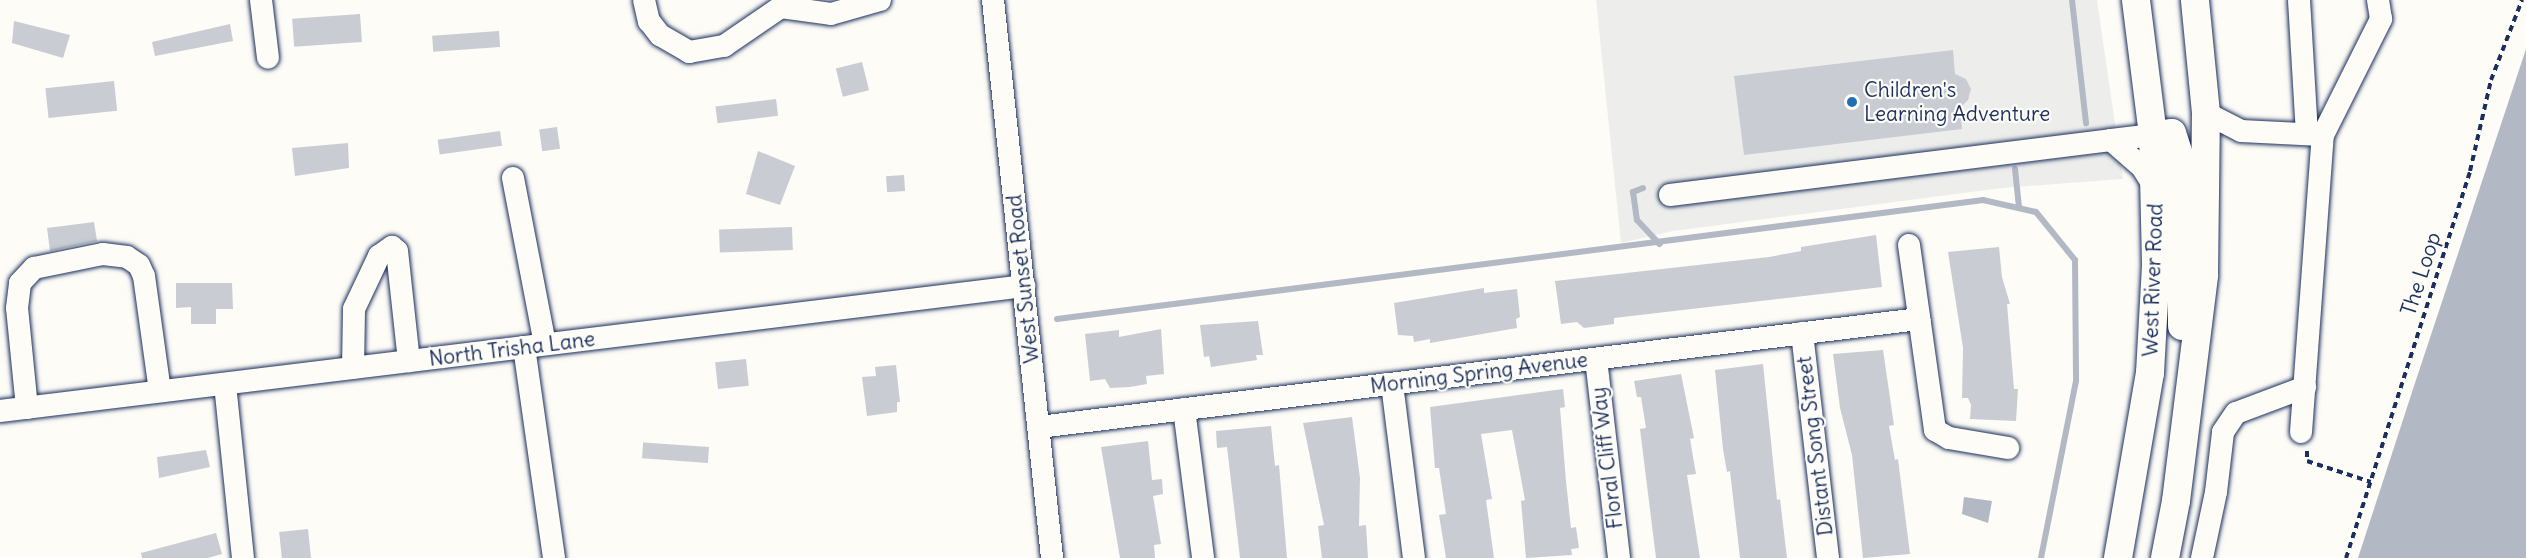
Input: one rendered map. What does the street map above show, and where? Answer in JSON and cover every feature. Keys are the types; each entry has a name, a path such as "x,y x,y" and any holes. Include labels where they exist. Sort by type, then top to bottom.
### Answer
{"main road":[{"name":"West River Road","path":"2118,558 2150,373 2156,189 2153,135 2136,0"},
{"path":"2164,558 2193,377 2204,275 2206,112 2195,0"},
{"path":"2153,135 2172,133 2180,158 2182,344 2193,377"}],"street":[{"path":"261,0 268,58"},
{"path":"644,0 649,21 660,35 689,52 723,46 781,7 831,14 880,0"},
{"name":"West Sunset Road","path":"993,0 1052,558"},
{"path":"2299,0 2315,134 2305,387 2301,432"},
{"path":"2315,134 2381,19 2378,0"},
{"path":"2206,112 2241,131 2315,134"},
{"path":"1670,195 2153,135"},
{"path":"2111,140 2142,167 2156,189"},
{"path":"513,178 535,346 554,558"},
{"path":"1909,245 1935,430 1949,438 2008,448"},
{"path":"353,368 354,309 380,256 392,247 397,251 410,361"},
{"path":"27,408 17,308 20,283 34,268 103,254 127,257 139,265 144,276 160,392"},
{"name":"North Trisha Lane","path":"0,411 1024,286"},
{"name":"Morning Spring Avenue","path":"1039,427 1919,319"},
{"name":"Distant Song Street","path":"1802,333 1828,558"},
{"name":"Floral Cliff Way","path":"1596,358 1619,558"},
{"path":"225,384 243,558"},
{"path":"1392,384 1413,558"},
{"path":"2202,558 2216,492 2223,432 2236,413 2305,387"},
{"path":"1184,409 1203,558"}],"path":[{"name":"The Loop","path":"2346,558 2470,171 2491,80 2522,0"},
{"path":"2301,432 2307,441 2307,461 2371,482"}],"shaded area":[{"path":"1596,0 2097,0 2123,179 2002,188 1673,231 1621,243"},
{"path":"2526,49 2526,558 2358,558 2414,386"},
{"path":"1964,497 1992,501 1988,523 1962,514"}],"building":[{"path":"360,14 362,42 294,47 292,19"},
{"path":"14,21 70,35 63,58 12,43"},
{"path":"230,24 233,41 155,56 152,42"},
{"path":"499,31 500,47 433,52 432,36"},
{"name":"Children's Learning Adventure","path":"1953,50 1955,74 1966,79 1971,89 1968,100 1960,108 1962,129 1744,155 1734,76"},
{"path":"862,62 869,90 843,97 836,69"},
{"path":"114,81 117,111 49,118 45,88"},
{"path":"776,99 778,116 718,123 715,106"},
{"path":"557,127 560,149 542,151 539,130"},
{"path":"500,131 502,146 440,155 438,140"},
{"path":"348,143 349,168 295,176 292,148"},
{"path":"758,151 795,166 780,205 746,194"},
{"path":"904,175 905,191 887,192 886,176"},
{"path":"94,222 97,241 50,251 47,228"},
{"path":"792,227 793,250 720,253 719,230"},
{"path":"1876,235 1882,287 1614,318 1614,324 1584,328 1577,322 1561,324 1555,281 1769,257 1801,251 1801,247"},
{"path":"1999,247 2002,277 2010,304 2007,304 2014,389 2018,389 2016,421 1970,419 1971,405 1968,398 1962,398 1963,348 1948,252"},
{"path":"176,283 232,283 233,309 216,309 216,324 191,324 191,307 176,308"},
{"path":"1484,288 1484,293 1517,289 1520,317 1516,319 1517,328 1430,343 1430,339 1414,342 1413,336 1398,335 1394,303"},
{"path":"1258,321 1263,355 1256,355 1257,360 1211,367 1209,356 1204,357 1200,325"},
{"path":"1161,329 1164,374 1146,376 1147,384 1130,387 1110,388 1105,379 1090,381 1085,334 1119,330 1119,337"},
{"path":"1883,350 1894,425 1889,426 1895,460 1898,459 1910,554 1863,558 1852,455 1840,408 1833,354"},
{"path":"746,359 749,386 718,389 715,362"},
{"path":"1763,364 1777,500 1780,499 1787,558 1740,558 1730,471 1727,472 1723,449 1715,370"},
{"path":"896,365 900,402 897,402 897,412 867,416 862,377 876,376 875,367"},
{"path":"1681,374 1694,438 1690,439 1696,474 1687,475 1700,558 1656,558 1640,429 1646,428 1641,397 1637,397 1634,381"},
{"path":"1563,389 1565,407 1560,408 1566,481 1571,528 1576,527 1579,548 1571,549 1572,555 1526,558 1521,501 1525,500 1512,430 1481,434 1492,499 1486,500 1494,558 1446,558 1439,515 1446,514 1439,468 1435,468 1430,407"},
{"path":"1352,417 1360,478 1359,526 1366,525 1368,558 1322,558 1318,526 1324,525 1303,423"},
{"path":"1271,426 1275,466 1279,465 1287,558 1240,558 1227,447 1217,448 1216,431"},
{"path":"1148,441 1152,480 1162,479 1163,494 1153,496 1161,544 1154,545 1155,558 1120,558 1101,447"},
{"path":"643,442 709,447 708,463 642,458"},
{"path":"206,450 210,467 159,478 157,457"},
{"path":"308,529 311,558 282,558 279,532"},
{"path":"216,533 222,554 208,558 142,558 141,553"}],"waterway":[{"path":"2072,0 2086,123"},
{"path":"2015,169 2019,208"},
{"path":"1643,188 1633,192 1637,220 1659,244"},
{"path":"1057,319 1983,200 2036,212 2075,260 2076,381 2041,558"}],"place":[{"name":"Children's Learning Adventure","path":"1852,102"}]}
